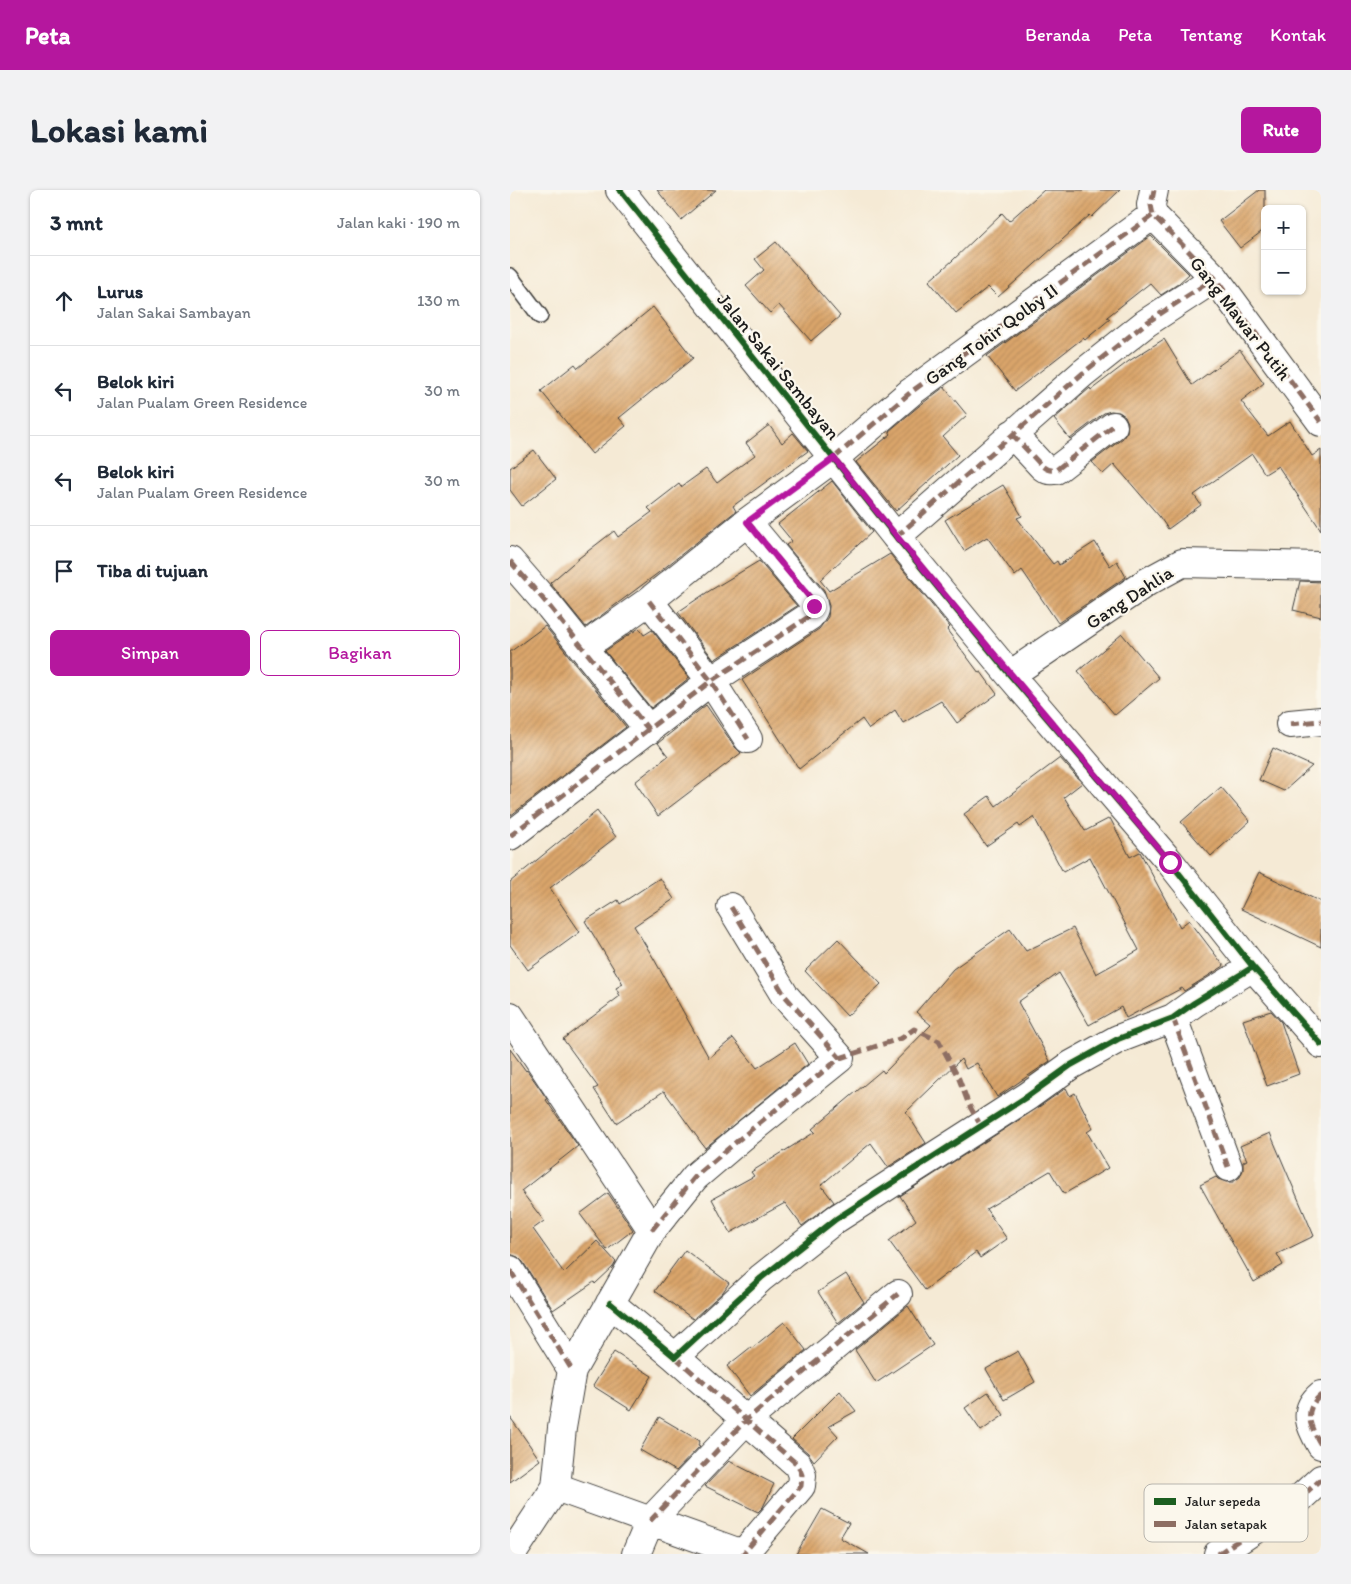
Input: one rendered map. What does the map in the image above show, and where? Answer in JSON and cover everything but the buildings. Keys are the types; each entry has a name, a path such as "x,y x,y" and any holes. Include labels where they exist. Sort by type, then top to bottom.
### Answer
{"street":[{"name":"Jalan Sakai Sambayan","path":"620,190 896,537 1010,675 1170,862 1253,967 1321,1044"},
{"name":"Gang Tohir Qolby II","path":"598,637 649,601 747,522 834,458 911,392 1154,203"},
{"name":"Gang Mawar Putih","path":"1154,203 1215,278 1321,422"},
{"path":"896,537 1083,373 1146,323 1215,278"},
{"path":"1012,434 1042,466 1047,470 1056,470 1114,426"},
{"path":"510,836 711,681 810,616 814,609 812,600 747,522"},
{"path":"510,561 550,607 649,730"},
{"name":"Gang Dahlia","path":"1010,675 1148,582 1182,563 1321,566"},
{"path":"649,601 711,681 748,739"},
{"path":"1290,724 1321,721"},
{"path":"512,1554 556,1487 562,1428 572,1370 652,1230 695,1177 840,1058 785,996 731,907"},
{"path":"675,1357 762,1278 836,1219 1028,1096 1071,1065 1118,1039 1173,1018 1253,967"},
{"path":"510,1016 652,1230"},
{"path":"1173,1018 1228,1167"},
{"path":"510,1270 572,1370"},
{"path":"636,1554 650,1521 746,1420 898,1294"},
{"path":"556,1487 743,1554 801,1486 802,1475 798,1464 610,1302"},
{"path":"1321,1395 1313,1402 1309,1416 1313,1430 1321,1444"},
{"path":"1308,1491 1321,1479"},
{"path":"1218,1554 1236,1542"}],"lane":[{"path":"510,276 540,316"}],"marked path":[{"path":"1154,190 1151,205 1153,215 1215,278 1321,422"},
{"path":"834,458 911,392 1153,215"},
{"path":"896,537 1083,373 1146,323 1215,278"},
{"path":"1012,434 1042,466 1048,470 1056,470 1113,426"},
{"path":"747,522 812,600 814,609 810,616 711,681 748,739"},
{"path":"510,561 550,607 649,730"},
{"path":"510,836 711,681 649,601"},
{"path":"1290,724 1321,721"},
{"path":"731,907 785,996 840,1058"},
{"path":"1173,1018 1228,1167"},
{"path":"652,1230 695,1177 840,1058 902,1038 914,1029 939,1041 981,1126"},
{"path":"510,1270 572,1370"},
{"path":"675,1357 746,1420 898,1294"},
{"path":"1321,1395 1311,1407 1310,1413 1311,1425 1321,1445"},
{"path":"650,1521 746,1420 798,1465 802,1475 801,1486 743,1554"},
{"path":"1308,1491 1321,1479"},
{"path":"1218,1554 1236,1542"}],"cycle path":[{"path":"620,190 896,537 1010,675 1170,862 1253,967 1321,1044"},
{"path":"610,1303 675,1357 761,1278 836,1219 1028,1096 1071,1065 1118,1039 1173,1018 1253,967"}],"route":[{"path":"814,606 812,600 747,522 834,458 896,537 1010,675 1170,862"}]}
